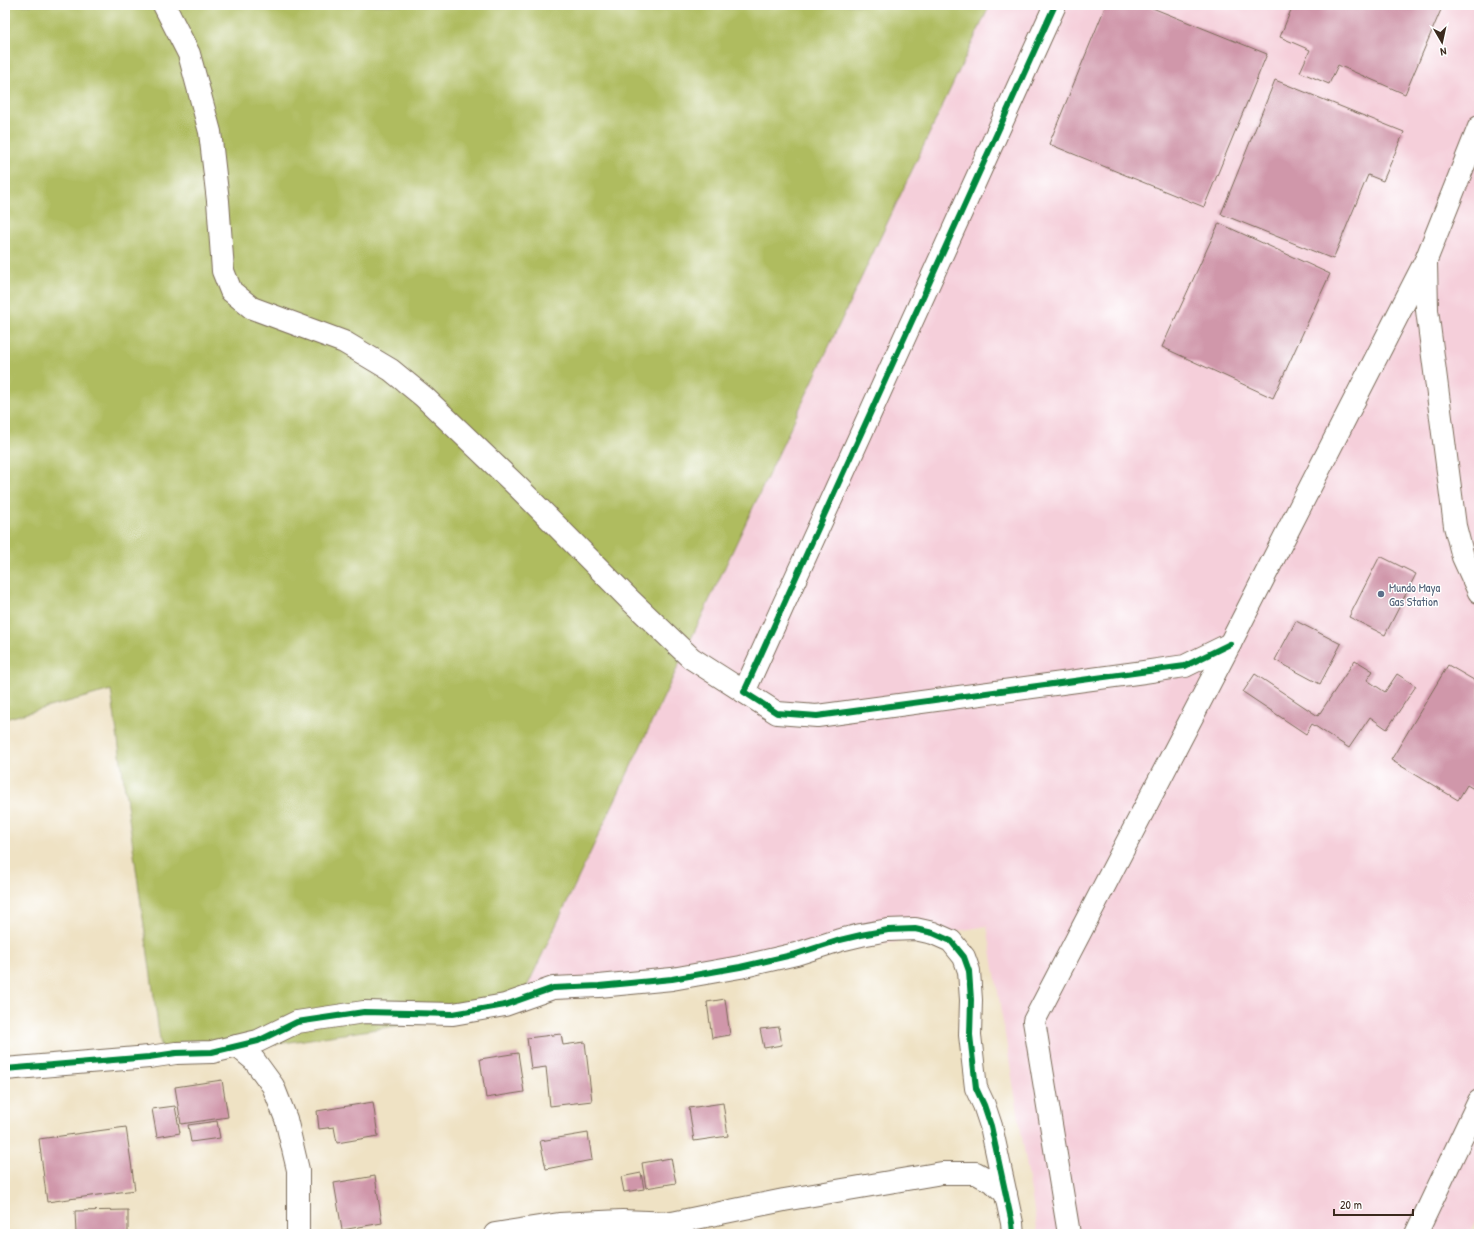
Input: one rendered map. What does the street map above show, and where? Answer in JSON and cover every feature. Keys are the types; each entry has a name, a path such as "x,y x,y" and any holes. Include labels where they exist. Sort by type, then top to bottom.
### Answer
{"street":[{"path":"164,5 189,54 210,132 218,201 223,271 231,292 252,308 344,342 391,370 424,397 691,658 777,713 817,716 1184,666 1230,644"},
{"path":"744,692 1055,5"},
{"path":"1069,1234 1034,1021 1230,644 1426,260 1479,127"},
{"path":"1426,260 1427,310 1454,526 1463,557 1479,592"},
{"path":"5,1069 149,1057 176,1053 212,1052 258,1041 297,1022 364,1012 452,1014 505,1005 553,988 599,986 672,979 740,967 796,954 861,935 888,930 915,929 933,933 951,941 964,957 969,971 971,1000 970,1035 976,1088 991,1126 1006,1194 1012,1234"},
{"path":"237,1046 254,1060 273,1086 286,1119 298,1170 298,1234"},
{"path":"1416,1234 1479,1101"},
{"path":"494,1234 559,1224 622,1221 672,1223 784,1200 942,1173 976,1173 994,1183 1006,1194"}],"shaded area":[{"path":"990,5 1479,5 1479,1215 1470,1234 1038,1234 987,926 517,1008"}],"green space":[{"path":"5,5 990,5 517,1008 163,1061 111,690 5,719"}],"building":[{"path":"1106,5 1145,5 1267,54 1204,207 1049,144"},
{"path":"1293,5 1443,5 1405,94 1338,65 1329,84 1300,72 1310,50 1280,37"},
{"path":"1275,80 1404,132 1383,181 1368,175 1333,259 1221,214"},
{"path":"1219,223 1330,274 1273,398 1162,347"},
{"path":"1380,556 1416,574 1385,635 1349,617"},
{"path":"1296,621 1341,644 1320,684 1275,660"},
{"path":"1355,660 1373,671 1367,680 1385,692 1397,674 1416,686 1387,729 1370,717 1349,748 1312,724 1306,734 1243,692 1255,674 1318,716"},
{"path":"1448,665 1479,683 1479,792 1467,785 1458,800 1391,760"},
{"path":"725,999 730,1035 712,1038 707,1002"},
{"path":"779,1027 782,1045 764,1048 760,1029"},
{"path":"561,1034 563,1045 585,1042 592,1101 550,1106 546,1067 531,1069 527,1038"},
{"path":"518,1053 524,1092 486,1098 480,1059"},
{"path":"222,1080 228,1117 181,1124 175,1087"},
{"path":"373,1102 378,1136 337,1143 334,1127 319,1129 317,1111"},
{"path":"723,1103 728,1136 694,1141 689,1108"},
{"path":"175,1106 180,1133 157,1137 152,1109"},
{"path":"217,1121 220,1138 191,1142 188,1125"},
{"path":"126,1127 135,1190 47,1202 39,1139"},
{"path":"588,1133 592,1160 546,1169 540,1141"},
{"path":"671,1158 676,1183 646,1188 642,1163"},
{"path":"641,1173 644,1189 624,1192 621,1177"},
{"path":"375,1176 382,1223 342,1230 334,1183"},
{"path":"128,1210 128,1234 76,1234 75,1211"}],"cycle path":[{"path":"1055,5 744,692 777,713 817,716 1185,666 1230,644"},
{"path":"5,1069 149,1057 176,1053 212,1052 258,1041 297,1022 364,1012 453,1014 505,1005 553,988 599,986 672,979 740,967 796,954 861,935 888,930 915,929 933,933 951,941 964,957 969,971 971,1000 970,1035 976,1088 991,1126 1012,1223 1013,1234"}],"place":[{"name":"Mundo Maya Gas Station","path":"1381,594"}]}
